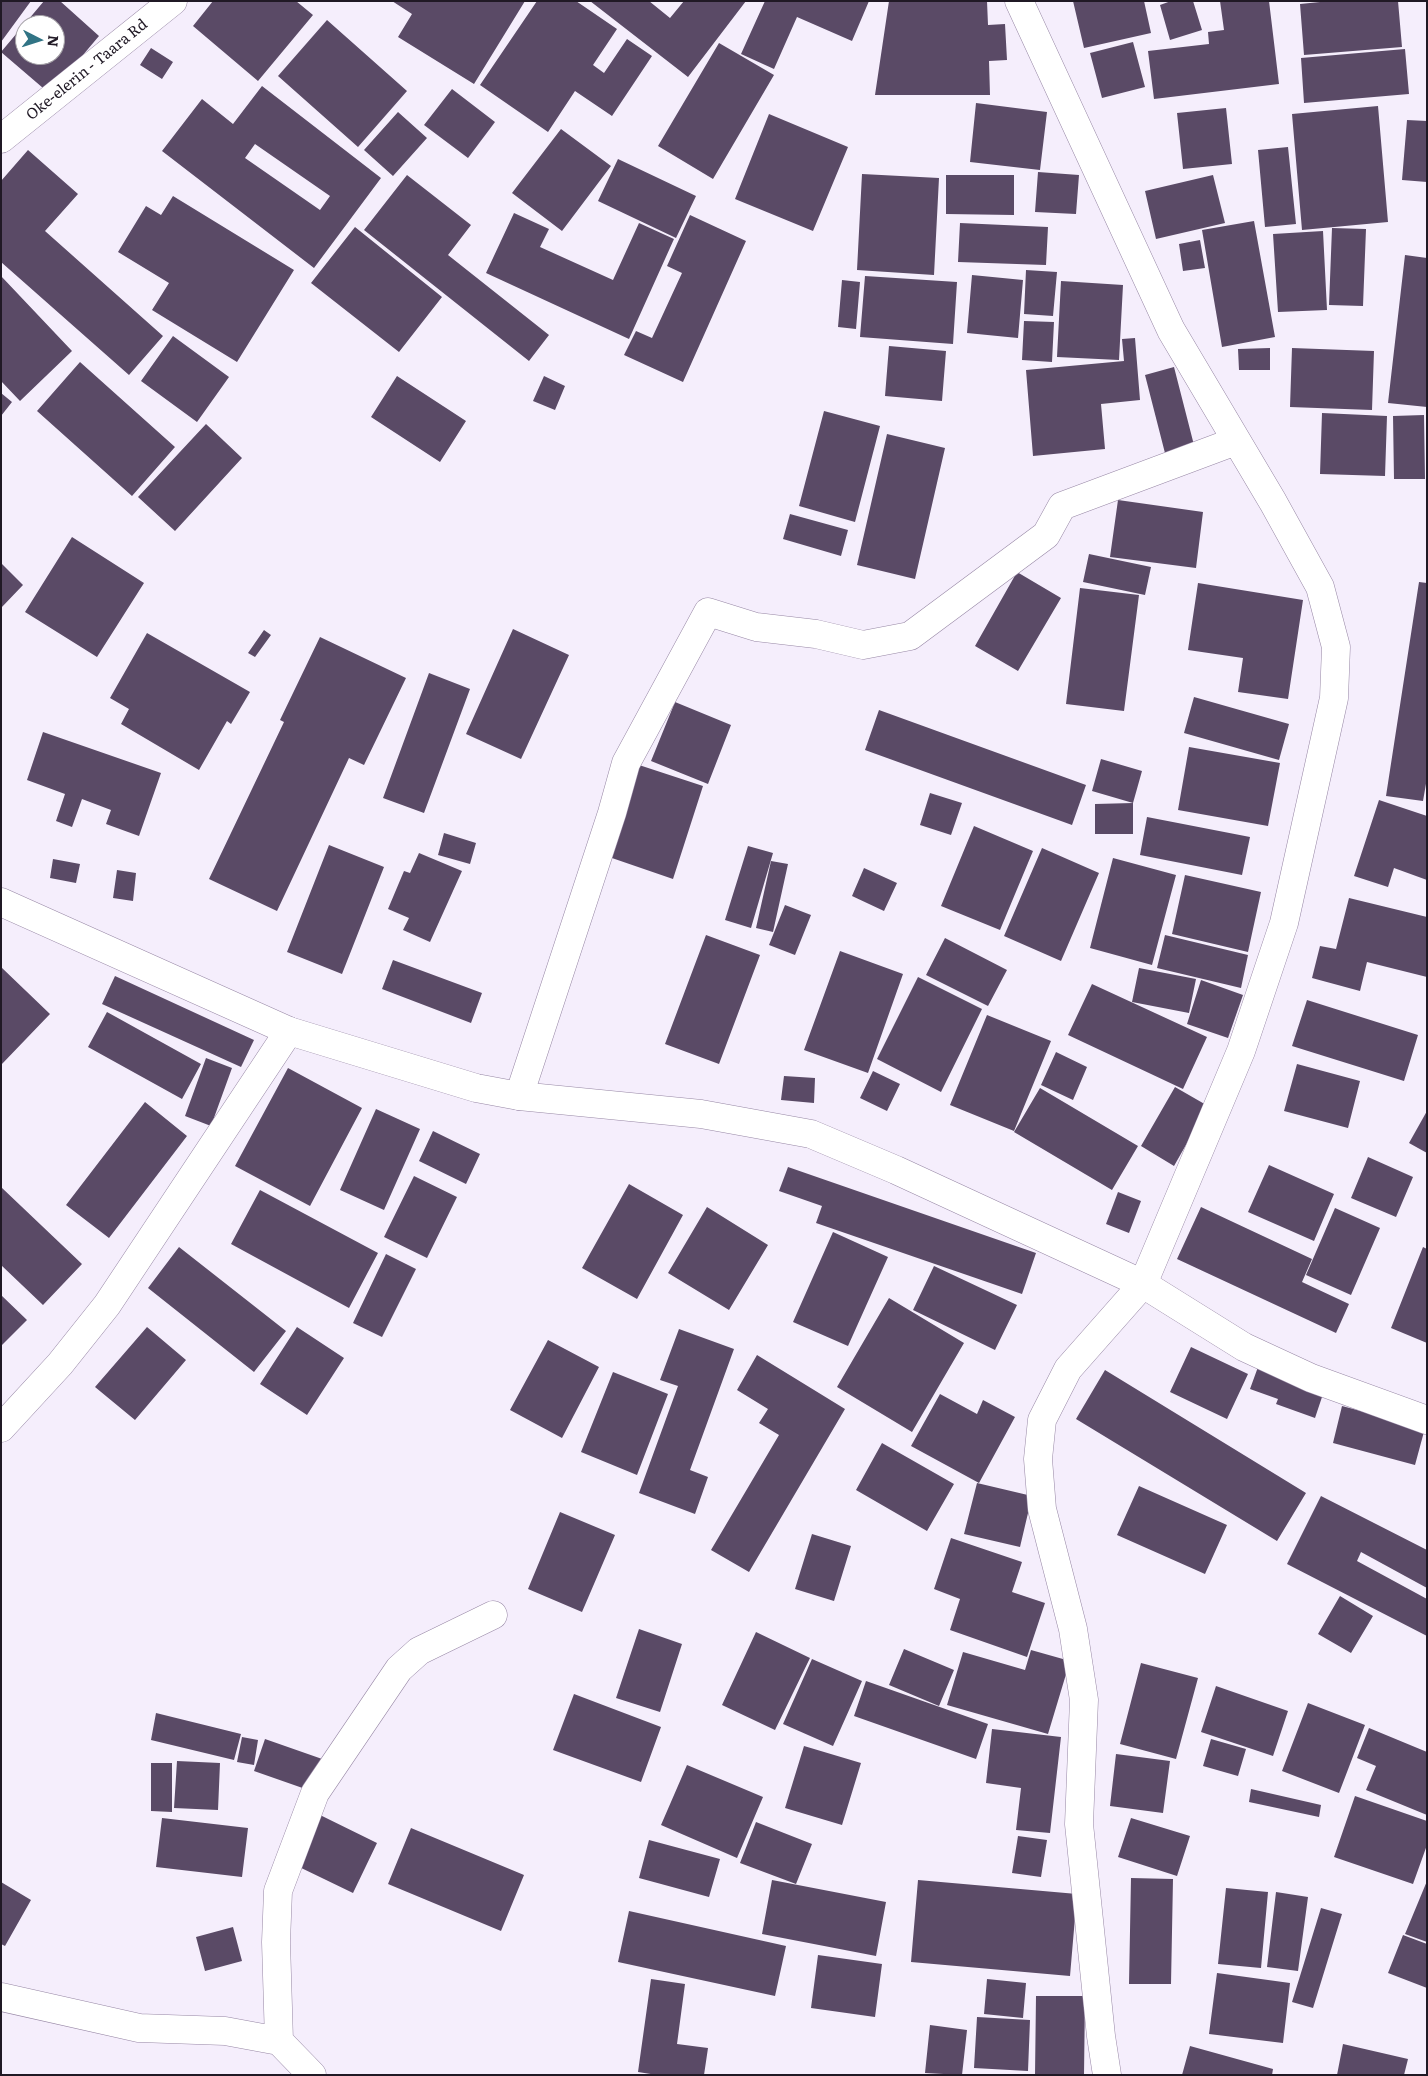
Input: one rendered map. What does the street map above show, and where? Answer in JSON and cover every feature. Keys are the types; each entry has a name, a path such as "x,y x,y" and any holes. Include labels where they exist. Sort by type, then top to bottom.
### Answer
{"street":[{"name":"Oke-elerin - Taara Rd","path":"1,139 173,1"},
{"path":"1019,1 1171,330 1320,587 1336,647 1334,698 1284,922 1241,1051 1143,1284 1068,1369 1042,1420 1038,1459 1042,1509 1073,1629 1084,1700 1079,1824 1101,2036 1108,2075"},
{"path":"519,1096 609,822 626,763 708,612 756,627 816,634 863,645 910,636 1046,535 1062,506 1236,441"},
{"path":"1,902 289,1031 476,1088 519,1096 701,1114 811,1134 896,1170 1143,1284 1244,1347 1311,1378 1427,1420"},
{"path":"1,1428 60,1364 107,1305 289,1031"},
{"path":"279,2041 276,1942 278,1892 315,1794 399,1670 419,1651 492,1615"},
{"path":"1,1997 139,2028 226,2031 279,2041 312,2075"}],"building":[{"path":"1,1 31,1 21,15 15,15 15,23 1,42"},
{"path":"44,1 60,1 99,36 50,94 16,65 65,65 65,15 32,15"},
{"path":"213,1 296,1 313,15 258,81 193,26"},
{"path":"392,1 525,1 474,84 398,37 412,14"},
{"path":"537,1 576,1 617,29 593,65 604,73 627,39 652,56 612,116 575,91 548,132 480,85"},
{"path":"590,1 649,1 670,18 684,1 746,1 688,77"},
{"path":"765,1 869,1 852,41 797,17 774,69 741,54"},
{"path":"889,1 987,1 988,25 1005,24 1007,60 989,61 990,95 875,95"},
{"path":"1073,1 1144,1 1151,33 1084,48"},
{"path":"1171,1 1193,1 1202,30 1170,40 1160,5"},
{"path":"1220,1 1269,1 1279,84 1154,99 1148,51 1209,44 1208,32 1224,30"},
{"path":"1330,1 1398,1 1402,47 1304,55 1300,4"},
{"path":"327,20 407,91 358,147 278,76"},
{"path":"15,35 15,64 1,52"},
{"path":"1133,42 1145,87 1102,98 1090,53"},
{"path":"719,43 774,75 713,179 658,146"},
{"path":"151,48 173,62 162,79 140,65"},
{"path":"1405,49 1409,94 1304,103 1301,58"},
{"path":"262,86 381,178 314,268 162,151 202,99 233,124","holes":["255,144 330,196 320,210 245,158"]},
{"path":"452,89 495,122 468,158 424,125"},
{"path":"976,103 1047,112 1040,170 970,162"},
{"path":"1378,106 1388,222 1302,230 1292,114"},
{"path":"1226,108 1232,164 1183,169 1177,113"},
{"path":"398,112 427,138 393,176 364,150"},
{"path":"769,114 848,147 813,231 735,199"},
{"path":"1407,120 1427,121 1427,182 1402,180"},
{"path":"561,129 611,166 562,231 512,193"},
{"path":"1288,147 1296,224 1265,227 1258,150"},
{"path":"28,150 78,194 45,231 163,336 129,375 1,262 1,181"},
{"path":"618,159 696,196 676,238 598,201"},
{"path":"1038,172 1079,175 1076,214 1035,212"},
{"path":"862,174 939,178 934,275 857,270"},
{"path":"407,175 471,225 448,255 549,335 529,361 364,230"},
{"path":"946,175 1014,175 1014,215 946,214"},
{"path":"1213,175 1225,223 1156,239 1145,191"},
{"path":"173,196 294,270 237,362 152,310 169,283 118,252 146,206 161,215"},
{"path":"514,213 549,229 540,247 613,280 639,223 674,239 629,339 486,273"},
{"path":"690,215 746,241 683,382 624,355 636,331 652,338 682,273 667,266"},
{"path":"1254,221 1275,337 1222,347 1202,230"},
{"path":"960,223 1048,227 1046,265 958,262"},
{"path":"355,227 442,297 399,352 311,283"},
{"path":"1332,228 1366,229 1363,306 1329,305"},
{"path":"1323,231 1327,310 1278,312 1273,234"},
{"path":"1200,240 1205,268 1183,271 1179,244"},
{"path":"1405,255 1427,258 1427,407 1388,403"},
{"path":"1026,270 1057,272 1053,316 1024,314"},
{"path":"972,275 1023,280 1018,338 967,333"},
{"path":"1,276 72,351 20,401 1,381"},
{"path":"865,276 957,282 953,344 860,337"},
{"path":"842,280 860,282 856,329 838,327"},
{"path":"1061,281 1123,285 1119,360 1057,357"},
{"path":"1024,321 1054,322 1052,362 1022,360"},
{"path":"173,336 229,377 197,422 141,381"},
{"path":"1135,338 1140,400 1101,404 1105,449 1033,456 1026,370 1124,361 1122,339"},
{"path":"889,346 946,351 942,401 885,396"},
{"path":"1270,348 1270,370 1239,370 1238,349"},
{"path":"1292,348 1374,351 1372,410 1290,407"},
{"path":"80,362 175,447 132,496 37,411"},
{"path":"1174,367 1195,449 1166,457 1145,375"},
{"path":"397,376 466,421 440,462 371,417"},
{"path":"544,376 565,386 555,410 533,401"},
{"path":"1,393 12,402 1,416"},
{"path":"824,411 880,426 855,522 799,506"},
{"path":"1322,413 1387,416 1385,476 1320,474"},
{"path":"1424,415 1425,479 1394,479 1393,416"},
{"path":"206,424 242,458 175,531 138,497"},
{"path":"887,434 945,448 915,579 857,565"},
{"path":"1118,500 1203,512 1196,568 1110,557"},
{"path":"790,514 848,530 841,556 783,539"},
{"path":"72,537 144,583 97,657 25,612"},
{"path":"1089,554 1151,567 1145,595 1083,582"},
{"path":"1,563 23,585 1,608"},
{"path":"1017,572 1061,598 1018,671 975,646"},
{"path":"1419,582 1427,583 1427,778 1423,801 1386,796"},
{"path":"1198,583 1303,600 1288,699 1238,692 1243,658 1188,650"},
{"path":"1080,588 1139,595 1124,711 1066,704"},
{"path":"513,629 569,655 521,759 466,734"},
{"path":"264,630 271,635 255,657 248,653"},
{"path":"147,633 250,692 231,724 227,721 199,770 121,724 129,709 110,698"},
{"path":"320,637 406,678 364,765 349,758 277,911 209,879 284,722 280,720"},
{"path":"429,673 470,689 424,813 383,798"},
{"path":"1194,697 1289,724 1279,760 1184,733"},
{"path":"675,702 731,725 708,784 651,761"},
{"path":"879,710 1086,785 1072,825 865,750"},
{"path":"43,732 161,773 139,836 106,824 111,810 82,799 72,827 56,821 65,794 27,780"},
{"path":"1189,747 1280,763 1268,826 1178,810"},
{"path":"1101,759 1142,771 1133,803 1092,791"},
{"path":"639,765 703,786 673,879 609,857"},
{"path":"930,793 962,803 951,835 920,825"},
{"path":"1379,800 1427,816 1427,880 1394,868 1388,887 1354,876"},
{"path":"1133,803 1133,834 1095,834 1095,804"},
{"path":"1147,817 1250,837 1242,875 1140,855"},
{"path":"974,826 1033,851 1000,930 941,906"},
{"path":"444,833 476,843 470,864 438,855"},
{"path":"329,845 384,867 342,974 287,952"},
{"path":"748,846 773,853 751,928 725,920"},
{"path":"1042,848 1099,873 1061,961 1004,936"},
{"path":"419,853 462,871 430,942 403,930 409,918 388,909 404,871 410,873"},
{"path":"1113,858 1176,875 1152,965 1090,948"},
{"path":"53,859 80,864 76,883 50,878"},
{"path":"771,861 788,864 773,932 756,928"},
{"path":"864,868 897,883 884,911 852,896"},
{"path":"117,870 136,873 133,901 113,898"},
{"path":"1185,875 1261,892 1248,952 1172,934"},
{"path":"1349,898 1427,917 1427,977 1367,962 1360,991 1312,978 1320,946 1336,949"},
{"path":"785,905 811,915 795,955 769,945"},
{"path":"706,935 760,955 719,1064 665,1044"},
{"path":"1165,935 1248,955 1241,988 1157,968"},
{"path":"945,938 1007,970 988,1006 926,975"},
{"path":"840,951 903,974 868,1073 804,1050"},
{"path":"393,960 482,993 471,1023 382,989"},
{"path":"1,967 50,1014 1,1065"},
{"path":"1139,968 1196,979 1189,1013 1132,1002"},
{"path":"115,976 254,1040 241,1067 102,1004"},
{"path":"918,977 982,1009 941,1092 877,1059"},
{"path":"1201,980 1243,995 1228,1038 1187,1024"},
{"path":"1092,984 1207,1037 1183,1089 1068,1035"},
{"path":"1307,1000 1418,1035 1404,1081 1292,1046"},
{"path":"107,1012 201,1064 182,1099 88,1047"},
{"path":"987,1015 1051,1041 1014,1131 950,1105"},
{"path":"1056,1052 1087,1067 1073,1100 1041,1085"},
{"path":"206,1058 232,1068 211,1126 185,1116"},
{"path":"1297,1064 1360,1081 1348,1128 1284,1111"},
{"path":"288,1068 362,1108 310,1206 235,1166"},
{"path":"873,1071 900,1084 887,1111 860,1098"},
{"path":"784,1076 815,1078 814,1103 781,1100"},
{"path":"1175,1087 1208,1106 1174,1166 1141,1146"},
{"path":"1040,1088 1138,1146 1112,1190 1014,1132"},
{"path":"145,1102 187,1136 109,1238 66,1205"},
{"path":"376,1109 420,1129 384,1210 340,1190"},
{"path":"1427,1111 1427,1153 1409,1143"},
{"path":"433,1131 480,1154 466,1184 419,1161"},
{"path":"1368,1157 1413,1177 1396,1217 1351,1198"},
{"path":"1269,1165 1334,1194 1314,1241 1248,1212"},
{"path":"788,1167 1036,1253 1022,1294 816,1223 822,1206 779,1191"},
{"path":"414,1176 457,1197 427,1258 384,1237"},
{"path":"629,1184 683,1215 637,1299 582,1268"},
{"path":"1,1187 82,1264 43,1305 1,1265"},
{"path":"260,1190 378,1253 349,1308 231,1244"},
{"path":"1118,1192 1141,1201 1129,1233 1106,1224"},
{"path":"707,1207 768,1245 729,1310 668,1273"},
{"path":"1201,1207 1312,1259 1302,1282 1349,1304 1336,1333 1177,1259"},
{"path":"1335,1208 1380,1228 1351,1295 1306,1275"},
{"path":"833,1232 888,1257 848,1346 793,1322"},
{"path":"179,1247 286,1331 254,1372 148,1288"},
{"path":"1423,1247 1427,1249 1427,1343 1391,1328"},
{"path":"386,1254 416,1269 382,1337 353,1323"},
{"path":"934,1266 1017,1305 995,1350 913,1310"},
{"path":"1,1295 27,1320 1,1346"},
{"path":"889,1298 964,1343 912,1432 837,1387"},
{"path":"147,1327 186,1360 135,1420 95,1387"},
{"path":"297,1327 344,1358 307,1415 260,1384"},
{"path":"679,1329 734,1349 690,1470 708,1477 695,1514 639,1493 678,1386 660,1380"},
{"path":"548,1340 599,1367 562,1438 510,1410"},
{"path":"1191,1347 1248,1374 1227,1419 1170,1392"},
{"path":"757,1355 845,1409 749,1572 711,1550 779,1435 759,1423 768,1409 737,1390"},
{"path":"1258,1367 1324,1391 1315,1418 1276,1404 1278,1399 1250,1389"},
{"path":"1105,1370 1306,1493 1277,1541 1076,1419"},
{"path":"613,1372 668,1394 637,1475 581,1452"},
{"path":"940,1394 977,1414 983,1400 1015,1417 979,1483 911,1446"},
{"path":"1342,1406 1425,1428 1415,1465 1333,1443"},
{"path":"882,1443 954,1484 927,1531 856,1490"},
{"path":"977,1483 1032,1496 1020,1547 964,1534"},
{"path":"1139,1486 1227,1525 1205,1574 1117,1535"},
{"path":"1321,1496 1427,1550 1427,1588 1361,1552 1357,1561 1427,1599 1427,1636 1287,1564"},
{"path":"560,1512 615,1535 582,1612 528,1589"},
{"path":"812,1534 851,1546 834,1601 795,1589"},
{"path":"951,1538 1022,1562 1012,1592 1045,1603 1027,1657 950,1630 960,1599 934,1589"},
{"path":"1340,1596 1373,1616 1351,1653 1318,1634"},
{"path":"639,1629 682,1644 660,1712 616,1698"},
{"path":"756,1632 810,1658 775,1730 722,1705"},
{"path":"904,1649 954,1670 939,1706 889,1685"},
{"path":"1031,1650 1070,1661 1048,1734 947,1705 963,1652 1025,1670"},
{"path":"812,1659 862,1681 833,1746 783,1724"},
{"path":"1141,1663 1198,1678 1176,1759 1120,1744"},
{"path":"866,1681 988,1724 976,1759 854,1716"},
{"path":"1216,1686 1288,1711 1273,1756 1201,1732"},
{"path":"574,1694 661,1727 641,1782 553,1750"},
{"path":"1308,1703 1365,1725 1339,1793 1282,1771"},
{"path":"156,1713 241,1734 234,1760 151,1740"},
{"path":"1369,1728 1427,1752 1427,1815 1366,1790 1376,1766 1357,1758"},
{"path":"992,1729 1061,1737 1050,1833 1016,1830 1021,1788 986,1783"},
{"path":"242,1737 258,1740 254,1765 237,1762"},
{"path":"265,1739 325,1760 314,1792 254,1771"},
{"path":"1211,1739 1246,1749 1238,1776 1203,1766"},
{"path":"804,1746 861,1763 842,1825 785,1808"},
{"path":"1116,1754 1170,1761 1163,1813 1110,1806"},
{"path":"177,1761 220,1763 218,1810 174,1808"},
{"path":"151,1763 172,1763 172,1812 151,1811"},
{"path":"687,1765 763,1797 737,1858 661,1825"},
{"path":"1251,1789 1321,1805 1319,1817 1249,1802"},
{"path":"1355,1796 1427,1821 1427,1845 1413,1884 1334,1857"},
{"path":"318,1814 377,1843 353,1893 293,1864"},
{"path":"162,1818 248,1828 242,1877 156,1867"},
{"path":"1131,1818 1190,1836 1177,1876 1118,1857"},
{"path":"756,1822 812,1844 796,1884 740,1863"},
{"path":"411,1828 524,1875 501,1931 388,1884"},
{"path":"1018,1836 1047,1840 1041,1877 1012,1873"},
{"path":"649,1840 720,1859 709,1897 639,1878"},
{"path":"1131,1878 1173,1879 1171,1984 1129,1984"},
{"path":"772,1880 886,1902 876,1956 762,1934"},
{"path":"918,1880 1077,1894 1070,1976 911,1962"},
{"path":"1427,1881 1427,1942 1405,1934"},
{"path":"1,1882 31,1900 5,1946 1,1944"},
{"path":"1226,1888 1268,1892 1261,1968 1218,1964"},
{"path":"1276,1892 1308,1897 1298,1971 1267,1967"},
{"path":"1321,1908 1342,1914 1313,2008 1292,2002"},
{"path":"629,1911 786,1946 775,1996 618,1962"},
{"path":"233,1927 242,1961 205,1971 196,1937"},
{"path":"1403,1935 1427,1944 1427,1988 1388,1973"},
{"path":"818,1955 882,1964 875,2017 811,2008"},
{"path":"1217,1973 1290,1983 1283,2043 1209,2034"},
{"path":"651,1979 685,1984 677,2044 708,2048 704,2075 657,2075 638,2072"},
{"path":"987,1979 1026,1983 1023,2018 984,2014"},
{"path":"1036,1996 1085,1996 1084,2075 1035,2075"},
{"path":"977,2017 1030,2020 1028,2071 974,2068"},
{"path":"930,2025 967,2030 962,2075 925,2073"},
{"path":"1343,2044 1408,2059 1404,2075 1337,2075"},
{"path":"1190,2046 1273,2069 1272,2075 1182,2075"}]}
